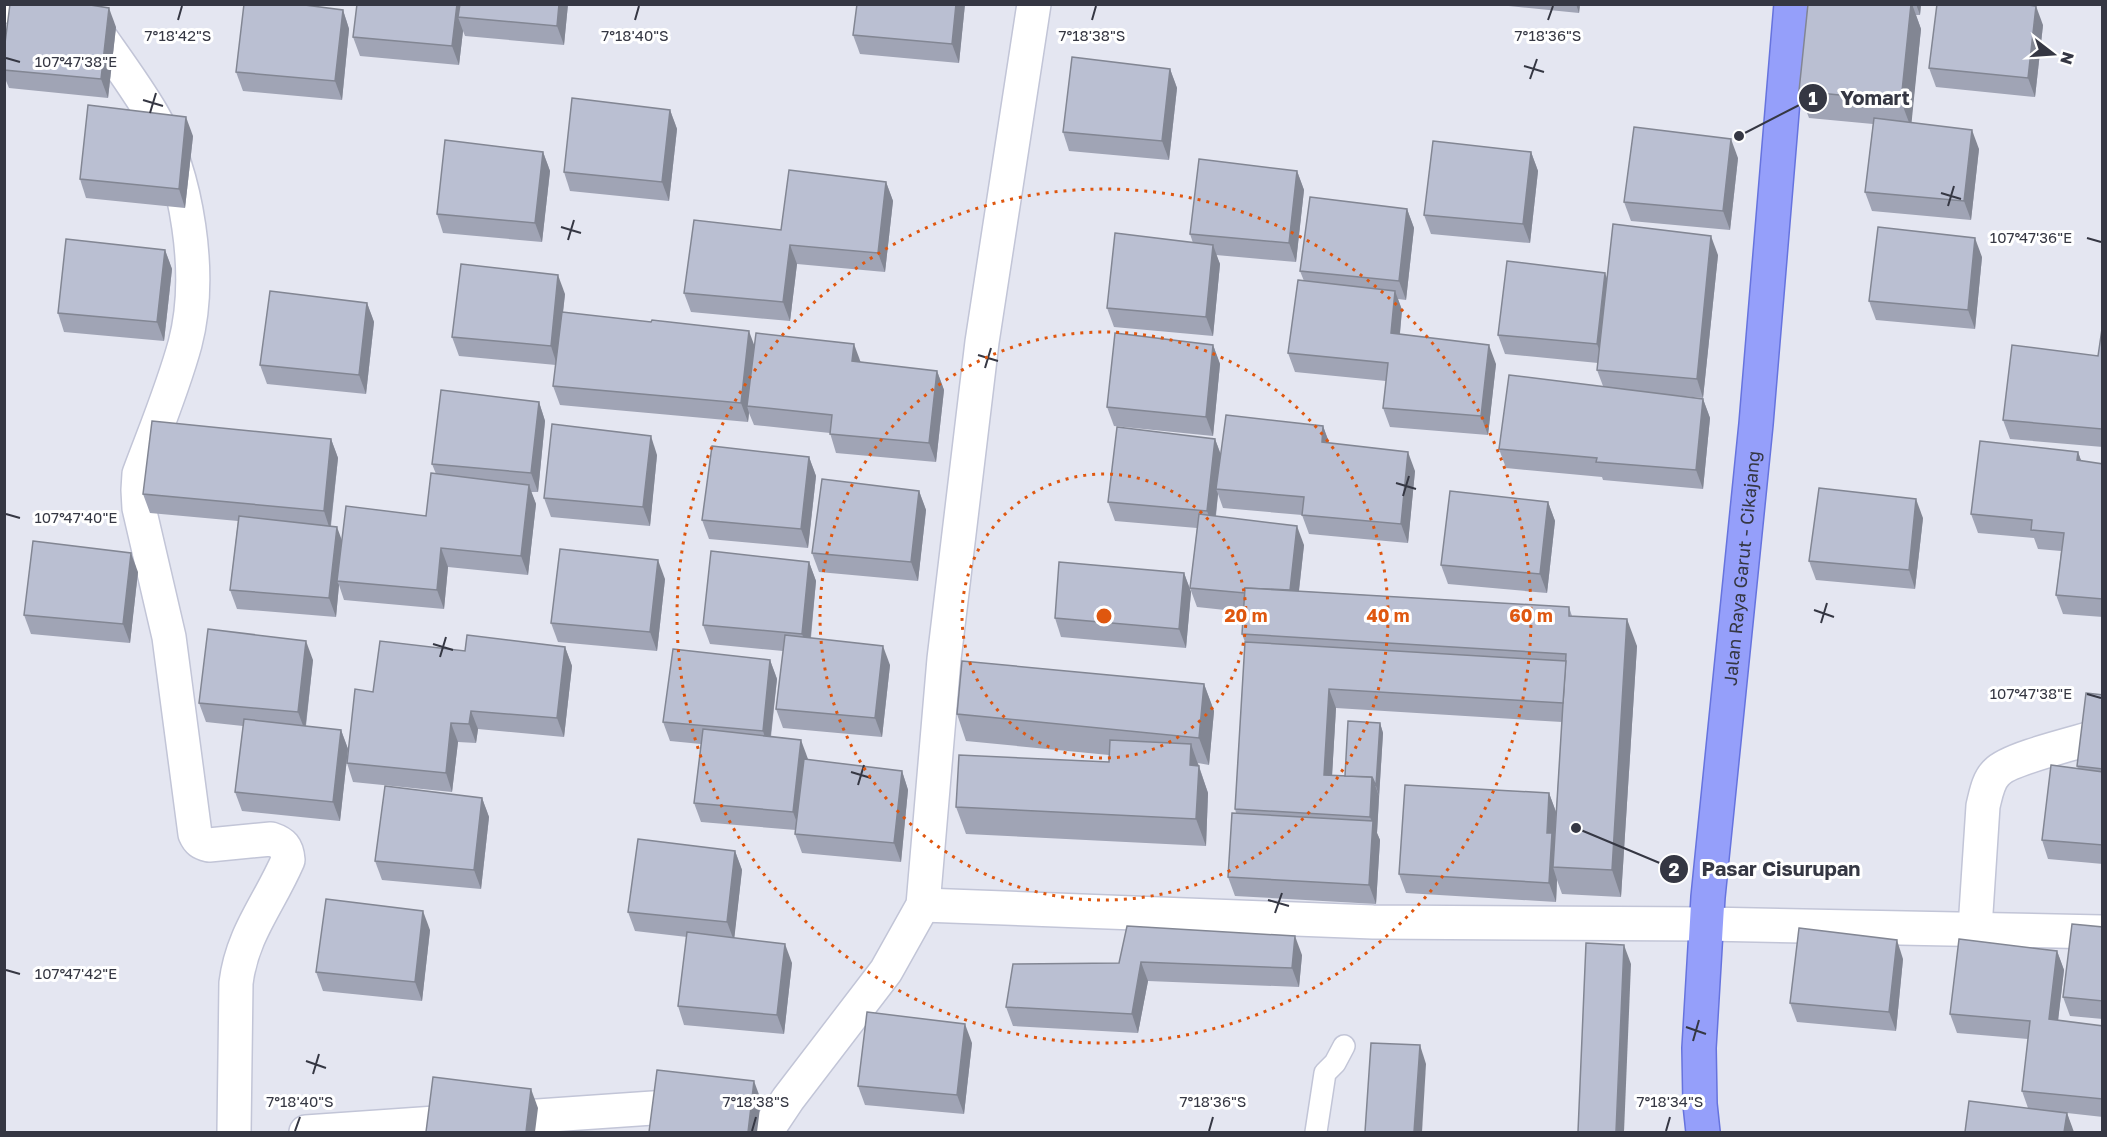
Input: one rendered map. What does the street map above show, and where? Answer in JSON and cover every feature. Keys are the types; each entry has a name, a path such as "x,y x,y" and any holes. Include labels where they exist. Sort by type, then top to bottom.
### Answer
{"main road":[{"name":"Jalan Raya Garut - Cikajang","path":"1703,1132 1699,1048 1708,897 1756,424 1791,4"}],"street":[{"path":"766,1132 788,1099 886,971 923,904 944,659 982,342 1034,4"},
{"path":"4,6 70,7 85,15 152,115 169,153 183,195 192,246 192,296 185,343 140,474 139,508 169,637 197,839 209,845 271,839 281,842 287,850 288,860 249,935 238,966 234,1132"},
{"path":"1975,928 1983,806 1987,789 1995,773 2010,763 2103,735"},
{"path":"923,904 1373,921 1975,928 2103,932"},
{"path":"306,1132 788,1099"}],"lane":[{"path":"1316,1132 1325,1073 1335,1062 1344,1046"}],"building":[{"path":"10,4 84,4 109,8 101,79 4,70"},
{"path":"244,4 297,4 343,10 335,81 236,72"},
{"path":"357,4 457,4 452,46 353,37"},
{"path":"460,4 559,4 557,26 458,17"},
{"path":"857,4 956,4 952,44 853,35"},
{"path":"1808,4 1911,4 1901,101 1799,91"},
{"path":"1937,4 2036,6 2028,78 1929,68"},
{"path":"1072,57 1170,69 1162,141 1063,132"},
{"path":"572,98 670,110 662,182 564,172"},
{"path":"88,105 186,117 179,189 80,179"},
{"path":"1874,118 1972,130 1964,201 1865,192"},
{"path":"1634,127 1731,139 1723,211 1624,202"},
{"path":"445,140 543,152 535,223 437,214"},
{"path":"1433,141 1531,152 1523,224 1424,215"},
{"path":"1199,159 1297,171 1289,243 1190,234"},
{"path":"789,170 886,182 878,253 790,245 783,302 684,293 694,220 781,230"},
{"path":"1310,197 1407,209 1399,281 1300,271"},
{"path":"1613,224 1711,236 1697,379 1597,370"},
{"path":"1878,227 1975,238 1968,310 1869,301"},
{"path":"1115,233 1213,245 1206,317 1107,308"},
{"path":"66,239 165,250 157,322 58,313"},
{"path":"1507,261 1605,273 1597,344 1498,335"},
{"path":"461,264 558,275 551,346 452,337"},
{"path":"1298,280 1395,291 1391,333 1489,345 1481,416 1383,408 1388,363 1288,353"},
{"path":"270,291 367,303 359,375 260,365"},
{"path":"562,312 749,331 741,403 553,386"},
{"path":"2103,322 2102,429 2003,420 2012,345 2098,356"},
{"path":"756,333 854,344 852,361 937,371 929,443 830,434 832,415 747,406"},
{"path":"1115,333 1213,345 1206,417 1107,407"},
{"path":"1509,375 1703,399 1696,470 1596,462 1597,458 1499,449"},
{"path":"441,390 539,402 531,473 432,464"},
{"path":"1226,415 1323,426 1322,442 1408,452 1401,524 1302,515 1304,497 1216,489"},
{"path":"152,421 331,439 324,511 143,494"},
{"path":"552,424 651,436 643,507 544,498"},
{"path":"1117,427 1215,439 1207,511 1108,502"},
{"path":"1980,441 2078,452 2077,460 2103,464 2103,599 2056,595 2064,533 2031,530 2032,520 1971,514"},
{"path":"712,446 809,457 801,529 702,520"},
{"path":"431,473 529,485 521,556 441,548 437,590 337,581 346,506 426,516"},
{"path":"822,479 919,491 911,562 812,553"},
{"path":"1819,488 1916,499 1909,570 1809,561"},
{"path":"1450,491 1548,502 1540,574 1441,565"},
{"path":"1199,514 1297,526 1290,590 1245,588 1245,593 1190,588"},
{"path":"239,516 337,527 329,598 230,590"},
{"path":"33,541 131,553 123,624 24,615"},
{"path":"560,549 658,560 650,632 551,623"},
{"path":"711,551 809,562 802,634 703,625"},
{"path":"1059,562 1184,573 1179,629 1055,618"},
{"path":"1245,588 1569,607 1569,616 1627,619 1612,870 1553,867 1566,654 1242,634"},
{"path":"208,629 306,641 298,712 199,703"},
{"path":"467,635 565,647 557,718 471,711 469,724 451,723 446,773 347,763 355,689 373,692 380,641 465,651"},
{"path":"785,635 883,646 875,718 776,709"},
{"path":"1245,642 1566,661 1563,703 1329,689 1324,775 1372,777 1370,817 1235,809"},
{"path":"673,649 770,660 763,731 663,722"},
{"path":"962,661 1204,684 1199,738 957,714"},
{"path":"2086,693 2103,695 2103,769 2077,766"},
{"path":"244,719 341,730 333,802 235,792"},
{"path":"1348,721 1380,723 1376,786 1372,777 1345,776"},
{"path":"703,729 801,740 793,812 694,803"},
{"path":"1110,740 1191,744 1190,765 1199,766 1196,819 956,807 959,755 1109,762"},
{"path":"804,759 902,771 894,843 795,834"},
{"path":"2051,765 2103,772 2103,845 2042,840"},
{"path":"1405,785 1549,793 1547,833 1552,833 1549,883 1399,874"},
{"path":"385,786 482,798 474,870 375,861"},
{"path":"1232,813 1373,821 1369,885 1228,877"},
{"path":"638,839 735,851 727,922 628,912"},
{"path":"326,899 423,911 415,982 316,972"},
{"path":"2072,924 2103,927 2103,1001 2063,997"},
{"path":"1127,926 1295,936 1292,968 1141,962 1132,1014 1006,1007 1013,964 1119,963"},
{"path":"1799,928 1897,940 1889,1012 1790,1003"},
{"path":"687,932 785,944 777,1015 678,1006"},
{"path":"1959,939 2057,951 2049,1019 2103,1026 2103,1099 2022,1091 2030,1021 1950,1014"},
{"path":"1586,943 1624,945 1616,1132 1578,1132"},
{"path":"867,1012 965,1024 957,1095 858,1086"},
{"path":"1371,1043 1420,1045 1414,1132 1365,1132"},
{"path":"657,1070 754,1081 748,1132 649,1132"},
{"path":"433,1077 531,1089 526,1132 426,1132"},
{"path":"1969,1101 2067,1113 2064,1132 1965,1132"}],"place":[{"name":"Yomart","path":"1739,136"},
{"name":"Pasar Cisurupan","path":"1576,828"}]}
